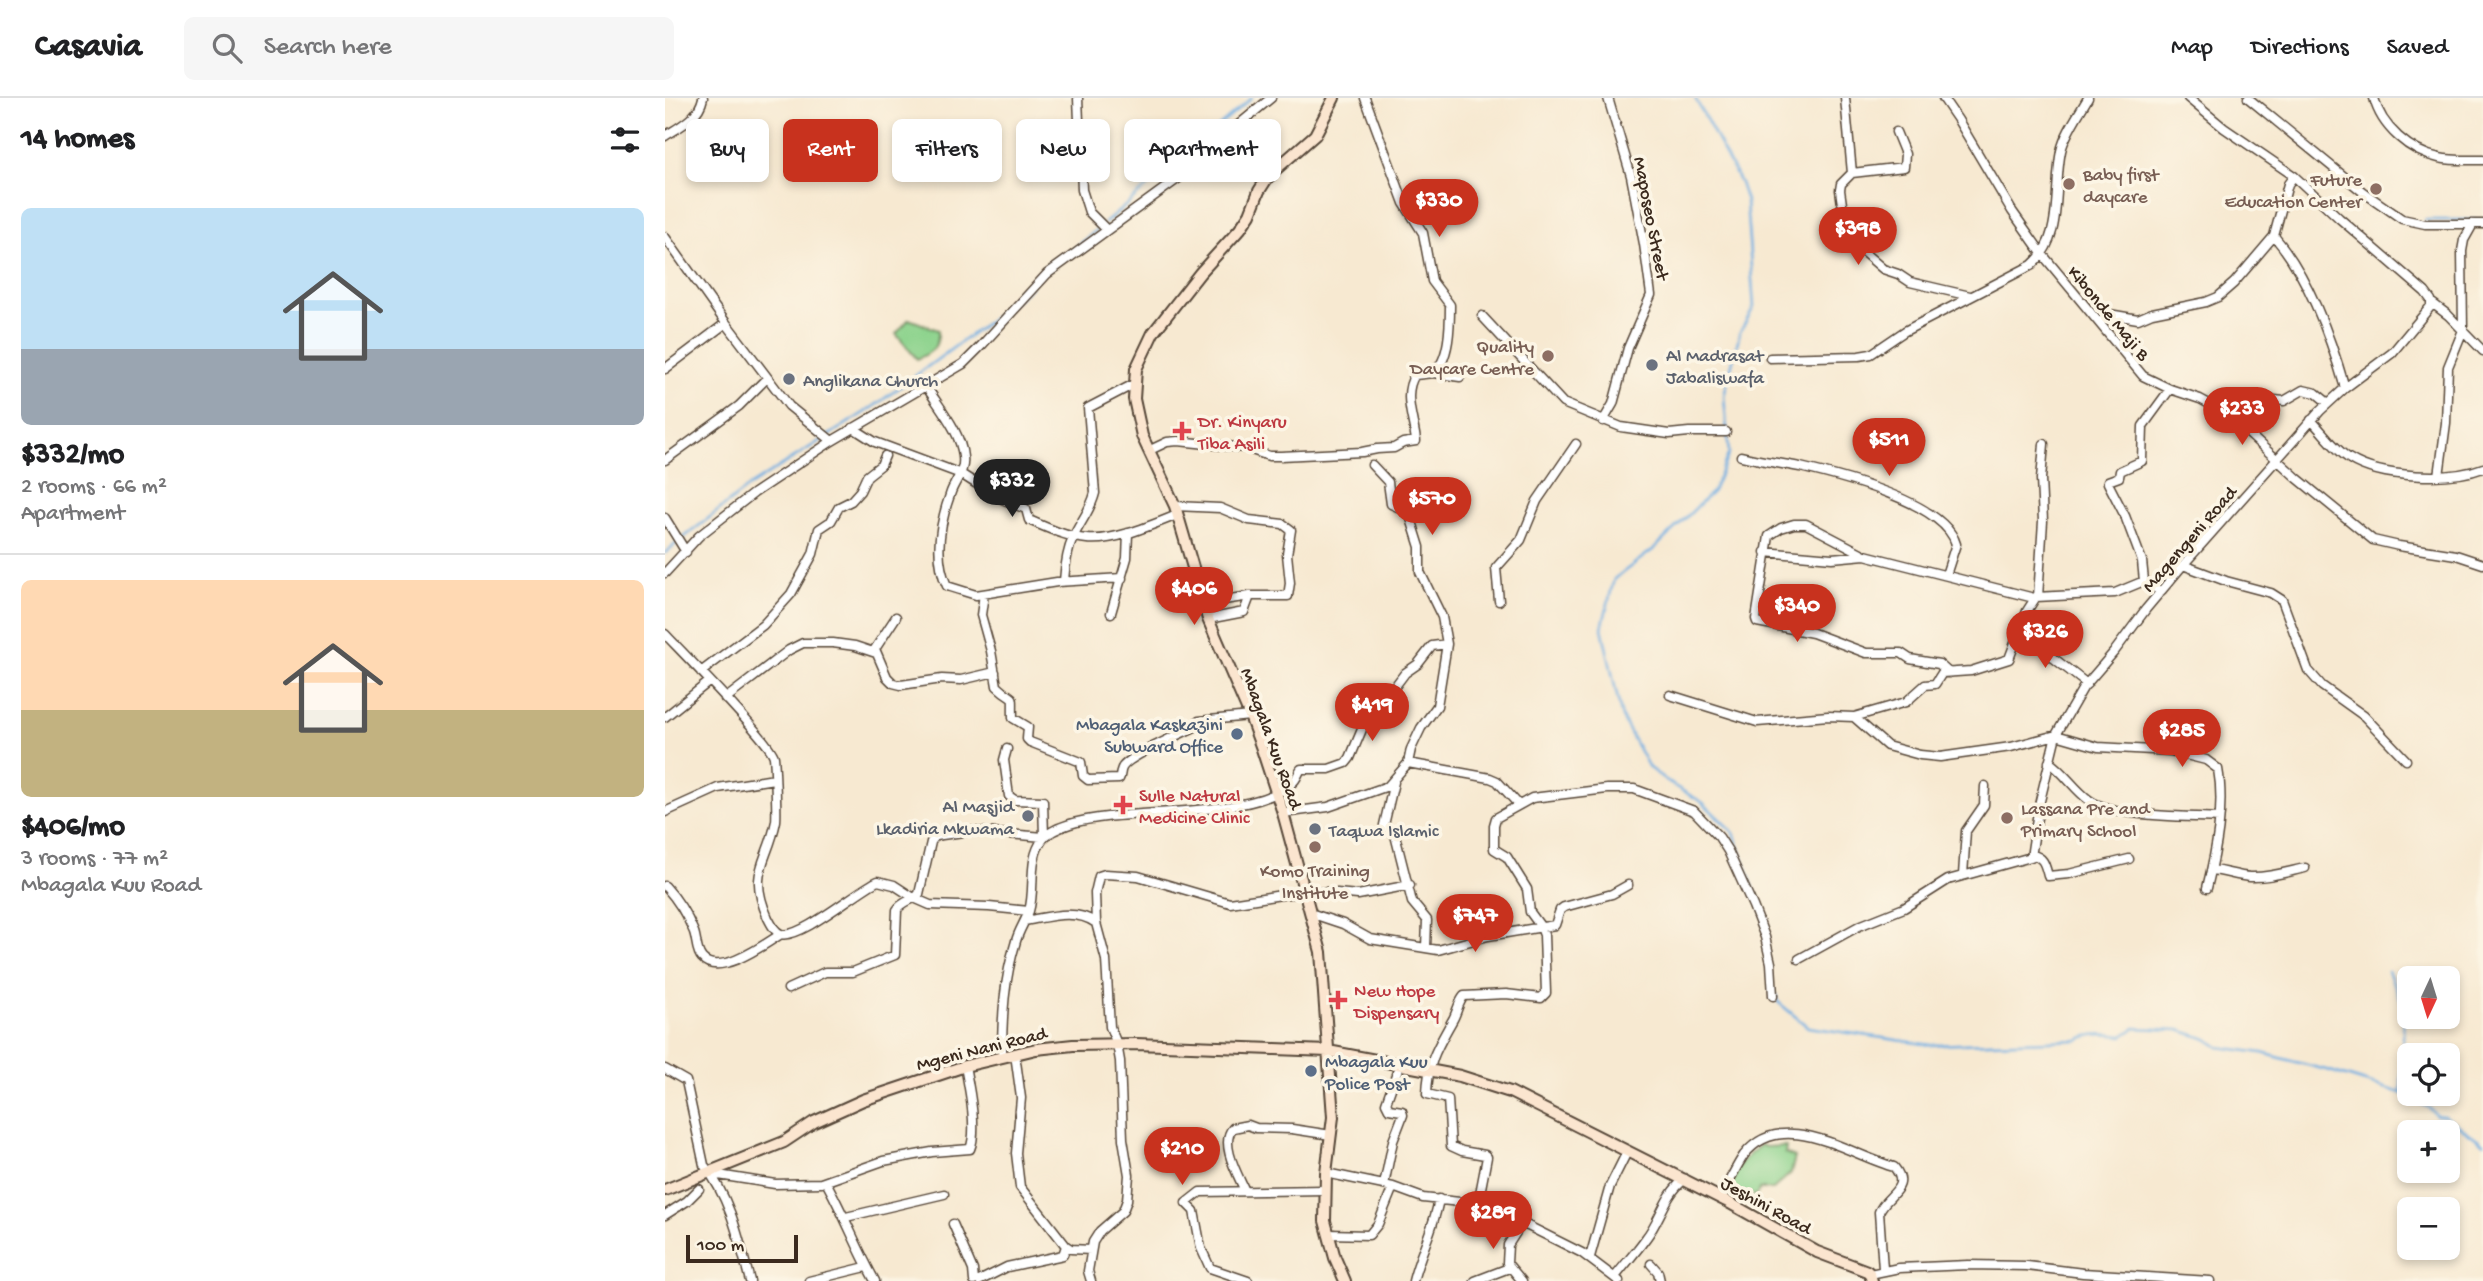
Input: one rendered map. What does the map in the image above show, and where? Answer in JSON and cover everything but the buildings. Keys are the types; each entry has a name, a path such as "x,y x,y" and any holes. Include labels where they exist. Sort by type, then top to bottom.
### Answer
{"street":[{"path":"665,136 686,123 701,107 703,98"},
{"path":"1078,98 1082,190 1089,212 1107,230"},
{"path":"665,573 699,536 754,493 832,441 963,363 1047,274 1183,175 1271,98"},
{"name":"Mbagala Kuu Road","path":"1334,98 1315,135 1266,180 1240,229 1200,273 1153,333 1136,369 1136,412 1148,450 1176,511 1208,619 1250,716 1283,813 1321,952 1332,1092 1325,1221 1345,1281"},
{"path":"1365,98 1404,203 1423,233 1432,281 1450,305 1444,353 1439,369 1433,373"},
{"name":"Maposeo Street","path":"1603,421 1613,404 1628,348 1651,295 1631,176 1608,98"},
{"path":"1845,98 1852,173"},
{"name":"Kibonde Maji B","path":"1943,98 2012,211 2043,255 2074,296 2143,376 2226,413 2277,461 2373,540 2399,547 2456,555 2483,564"},
{"path":"1770,358 1871,354 1905,331 2019,273 2043,255 2058,199 2061,150 2088,98"},
{"path":"2187,98 2224,128 2294,176 2425,292 2431,303 2483,351"},
{"path":"2248,98 2363,192 2402,219 2425,224 2483,224"},
{"path":"2374,98 2388,127 2420,151 2437,158 2483,160"},
{"path":"1896,132 1906,164 1900,169 1852,173 1840,190 1845,226 1861,250 1883,269 1910,282 1971,296"},
{"path":"2100,323 2109,314 2138,319 2218,297 2234,283 2274,236 2288,184 2294,176"},
{"path":"2439,476 2446,423 2448,367 2463,330 2462,251 2473,224"},
{"path":"2274,236 2291,258 2321,317 2345,388"},
{"path":"665,237 789,406 832,441"},
{"name":"Magengeni Road","path":"2032,855 2039,805 2056,735 2069,709 2087,684 2183,565 2327,402 2392,353 2425,315 2431,303"},
{"path":"1482,316 1563,403 1621,427 1669,434 1726,432"},
{"path":"665,356 668,367 726,323"},
{"path":"1148,450 1178,441 1246,447 1275,456 1359,453 1395,448 1403,443 1416,441 1409,403 1411,380 1415,375 1433,373 1460,377"},
{"path":"665,460 739,406 767,378"},
{"path":"1064,581 1073,537 1091,506 1095,493 1088,408 1136,383"},
{"path":"926,386 961,446 963,456 961,474 952,491 938,544 948,587 971,594 984,594 1019,586 1122,578"},
{"path":"2144,581 2142,561 2132,533 2108,481 2119,477 2120,471 2142,461 2143,426 2170,389"},
{"path":"2226,413 2265,399 2284,401 2303,390 2316,393 2327,402"},
{"path":"2311,420 2343,453 2359,463 2418,477 2458,475 2483,468"},
{"path":"853,428 875,442 961,474 997,497 1025,509 1029,520 1073,537 1101,540 1128,533 1176,511 1220,508 1249,520 1290,527 1287,554 1290,595 1280,598 1250,596 1204,603"},
{"path":"1499,601 1496,568 1521,541 1537,501 1576,444"},
{"path":"1670,695 1757,722 1854,717 1909,701 1925,685 1935,684 1942,673 1971,671 2009,659 2036,597 2043,521 2041,479 2044,444"},
{"path":"701,672 763,625 791,594 813,554 820,530 831,521 839,507 860,491 867,477 881,465 885,456"},
{"path":"1741,456 1801,467 1879,489 1936,516 1949,528 1956,544 1946,575"},
{"path":"1372,465 1388,482 1391,504 1409,512 1420,547 1420,572 1442,617 1447,643 1437,706 1425,720 1411,749 1408,763"},
{"path":"665,517 686,552"},
{"path":"1949,673 1939,664 1910,659 1901,653 1860,651 1814,633 1758,622 1756,619 1767,538 1781,528 1802,524 1865,555 2036,597 2115,593 2144,581"},
{"path":"1111,613 1128,552 1128,533"},
{"path":"1765,552 1832,558 1865,555"},
{"path":"2183,565 2226,581 2271,593 2282,600 2308,670 2322,686 2364,716 2406,760"},
{"path":"2144,581 2161,592"},
{"path":"984,594 981,616 997,686 1015,701 1013,718 1028,727 1028,741 1081,762 1083,776 1088,780 1119,779 1122,767 1149,748 1197,726 1199,720 1250,716"},
{"path":"1208,619 1244,612 1250,596"},
{"path":"896,617 876,647 887,677 893,683 901,685 942,679 961,680 995,672"},
{"path":"2020,632 2087,684"},
{"path":"665,634 710,681 771,750 774,757 776,822 758,879 762,903 769,921 781,934"},
{"path":"725,699 789,650 803,643 833,643 876,653"},
{"path":"788,989 825,972 851,973 896,953 897,909 919,894 931,842 935,836 970,831 1044,836 1059,828 1099,816 1250,803 1276,794 1296,780 1301,769 1329,769 1346,763 1364,723 1403,676 1418,664 1432,646 1447,643"},
{"path":"665,717 710,681"},
{"path":"1854,717 1879,741 1891,748 1934,757 2011,747 2056,735 2098,747 2170,751 2206,760 2218,769 2222,789 2212,870 2207,888"},
{"path":"1002,1057 1004,993 1016,941 1029,911 1034,858 1044,836 1043,801 1015,800 1009,796 1005,760 1007,750"},
{"path":"2049,762 2088,800 2109,809 2218,818"},
{"path":"1426,948 1427,920 1412,902 1395,835 1384,825 1394,782 1403,766 1408,763 1490,778 1497,781 1518,804"},
{"path":"665,812 718,788 774,779"},
{"path":"1283,813 1310,811 1345,802 1394,782"},
{"path":"1963,875 1966,831 1984,806 1985,786"},
{"path":"1478,1204 1487,1157 1452,1147 1448,1099 1427,1094 1429,1071 1441,1036 1454,1019 1464,996 1506,994 1534,998 1546,993 1544,941 1541,928 1530,912 1527,889 1507,857 1494,849 1495,821 1518,804 1532,798 1615,788 1642,791 1697,813 1728,851 1753,906 1765,937 1771,963 1773,996"},
{"path":"1799,959 1859,926 1905,908 1940,883 1963,875 2027,860 2032,855 2045,862 2048,876 2069,874 2129,859"},
{"path":"2212,870 2248,877 2276,875 2305,868"},
{"path":"1091,1281 1091,1250 1096,1236 1123,1211 1127,1200 1129,1175 1123,1139 1120,1061 1110,1027 1106,960 1096,923 1097,880 1102,874 1138,876 1230,903 1272,896 1326,892 1353,895 1409,885"},
{"path":"665,886 684,911 701,957 711,963 725,963 747,955 781,934 804,928 879,881 894,885 930,905 989,906 1029,911"},
{"path":"1310,913 1343,924 1370,939 1440,950 1481,938 1556,924 1560,910 1564,907 1612,894 1628,884"},
{"path":"1025,921 1064,915 1084,916 1096,923"},
{"name":"Mgeni Nani Road","path":"665,1190 784,1142 839,1109 965,1066 1016,1054 1073,1045 1117,1044 1225,1045 1328,1051"},
{"name":"Jeshini Road","path":"1328,1051 1460,1076 1510,1092 1685,1179 1817,1252 1871,1277 1883,1269 1968,1265 2027,1266 2083,1273 2210,1281"},
{"path":"1016,1054 1021,1092 1016,1153 1020,1187 1066,1246 1071,1249 1091,1250"},
{"path":"711,1173 775,1184 826,1182 883,1161 971,1148 971,1108 965,1066"},
{"path":"1328,1234 1370,1234 1378,1224 1388,1186 1393,1141 1403,1115 1402,1110 1388,1108 1386,1103 1399,1066"},
{"path":"665,1069 686,1081 701,1157 733,1214 750,1281"},
{"path":"1245,1191 1228,1144 1229,1133 1234,1128 1248,1125 1331,1135"},
{"path":"1719,1197 1745,1154 1766,1138 1785,1133 1805,1135 1894,1167 1899,1175 1899,1187 1881,1206 1879,1212 1883,1269"},
{"path":"1590,1257 1610,1186 1627,1152"},
{"path":"1327,1173 1388,1186 1423,1198 1478,1204 1590,1257 1617,1279 1647,1238 1671,1192 1685,1179"},
{"path":"826,1182 846,1217 866,1267 876,1281"},
{"path":"665,1215 688,1201 699,1189"},
{"path":"1248,1281 1210,1268 1201,1248 1195,1212 1186,1204 1201,1192 1326,1189"},
{"path":"846,1217 944,1194"},
{"path":"1413,1281 1439,1199"},
{"path":"1522,1223 1508,1245 1507,1263 1522,1281"},
{"path":"953,1224 974,1270 976,1281 1007,1267 1063,1255 1066,1246"},
{"path":"1651,1264 1658,1272 1660,1281"},
{"path":"809,1281 866,1267"},
{"path":"1475,1281 1509,1268"}],"green space":[{"path":"909,319 938,330 933,348 917,359 896,334"},
{"path":"1761,1145 1786,1146 1785,1153 1795,1157 1791,1173 1773,1189 1760,1189 1755,1196 1748,1193 1740,1204 1729,1194 1732,1178 1744,1160"}],"waterway":[{"path":"1105,223 1252,98"},
{"path":"1695,98 1740,183 1746,201 1754,307 1740,332 1724,396 1729,453 1713,491 1654,549 1614,579 1602,628 1622,718 1649,768 1702,802 1734,833 1766,929"},
{"path":"2425,220 2483,220"},
{"path":"1073,250 1100,227"},
{"path":"682,539 751,485 873,407 995,317 1031,287"},
{"path":"665,553 677,543"},
{"path":"2388,971 2404,1007 2403,1043"},
{"path":"1777,995 1778,1002 1808,1027 1931,1045 2078,1040 2106,1034 2123,1036 2135,1028 2179,1030 2207,1039 2219,1047 2262,1053 2401,1093 2429,1108 2436,1115 2445,1116 2483,1143"}],"place":[{"name":"Baby first daycare","path":"2069,184"},
{"name":"Future Education Center","path":"2376,189"},
{"name":"Quality Daycare Centre","path":"1548,356"},
{"name":"Al Madrasat Jabaliswafa","path":"1652,365"},
{"name":"Anglikana Church","path":"789,379"},
{"name":"Dr. Kinyaru Tiba Asili","path":"1182,431"},
{"name":"Mbagala Kaskazini Subward Office","path":"1237,734"},
{"name":"Sulle Natural Medicine Clinic","path":"1123,805"},
{"name":"Al Masjid Lkadiria Mkwama","path":"1028,816"},
{"name":"Lassana Pre and Primary School","path":"2007,818"},
{"name":"Taqwa Islamic","path":"1315,829"},
{"name":"Komo Training Institute","path":"1315,847"},
{"name":"New Hope Dispensary","path":"1338,1000"},
{"name":"Mbagala Kuu Police Post","path":"1311,1071"}]}
